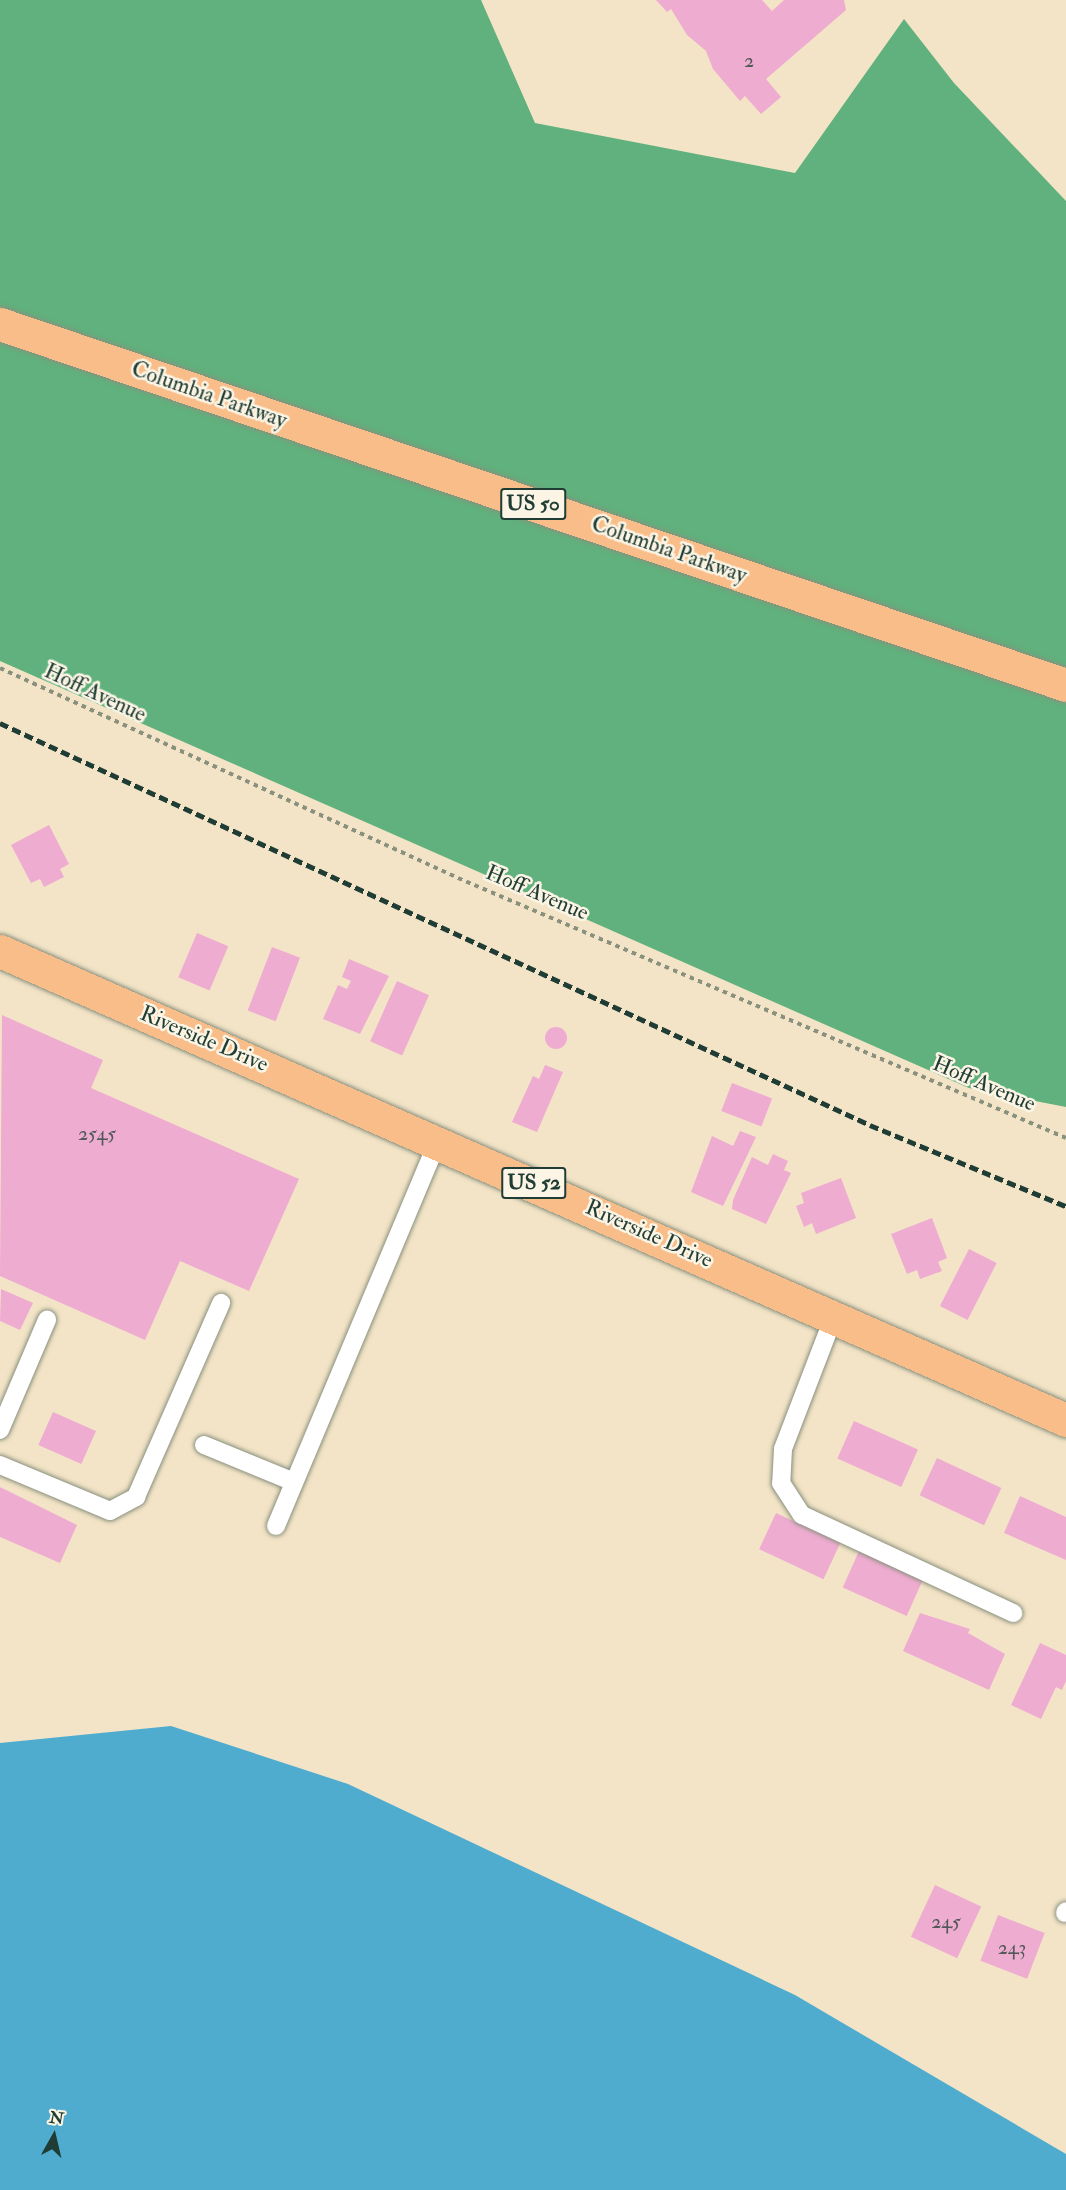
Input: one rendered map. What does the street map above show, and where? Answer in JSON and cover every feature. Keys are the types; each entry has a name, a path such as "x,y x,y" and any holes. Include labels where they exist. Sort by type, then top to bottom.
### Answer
{"main road":[{"name":"Columbia Parkway","path":"0,324 1066,685"},
{"name":"Riverside Drive","path":"0,951 438,1141 1066,1420"}],"lane":[{"path":"276,1526 438,1141"},
{"path":"0,1465 110,1511 136,1497 221,1303"},
{"path":"834,1316 783,1449 781,1483 802,1515 1013,1613"},
{"path":"0,1430 47,1320"},
{"path":"204,1445 294,1482"}],"path":[{"name":"Hoff Avenue","path":"0,668 458,878 1066,1138"}],"green space":[{"path":"0,0 481,0 535,123 795,173 904,19 954,83 1066,201 1066,1107 969,1088 0,661"}],"water":[{"path":"171,1726 348,1784 795,1995 1066,2154 1066,2190 0,2190 0,1743"}],"building":[{"path":"656,0 762,0 772,11 784,0 844,0 846,10 766,79 781,97 761,114 745,96 740,101 713,69 706,51 687,35 671,9 667,12"},
{"path":"49,825 69,864 60,869 64,877 44,887 40,879 31,883 11,845"},
{"path":"197,933 228,946 210,990 178,977"},
{"path":"272,947 300,958 276,1021 248,1010"},
{"path":"349,959 389,976 360,1034 323,1019 338,985 347,989 351,981 342,977"},
{"path":"397,981 429,995 402,1056 370,1041"},
{"path":"2,1015 103,1060 91,1088 299,1179 249,1291 180,1261 145,1340 0,1276"},
{"path":"556,1027 564,1030 567,1038 564,1046 556,1049 548,1046 545,1038 548,1030"},
{"path":"545,1065 563,1072 537,1132 512,1122 533,1076 539,1079"},
{"path":"732,1083 772,1098 761,1126 721,1111"},
{"path":"740,1131 756,1137 723,1206 691,1192 712,1136 733,1146"},
{"path":"773,1154 788,1161 784,1170 791,1173 766,1224 732,1209 733,1200 752,1157 768,1165"},
{"path":"841,1178 856,1218 816,1234 812,1223 804,1227 796,1206 804,1203 801,1193"},
{"path":"932,1218 947,1258 938,1262 942,1271 920,1279 917,1270 907,1274 891,1234"},
{"path":"969,1249 997,1263 968,1320 940,1306"},
{"path":"1,1289 33,1303 20,1330 0,1321"},
{"path":"53,1412 96,1431 81,1464 38,1445"},
{"path":"854,1421 918,1449 901,1487 837,1458"},
{"path":"937,1458 1001,1488 984,1525 920,1495"},
{"path":"0,1487 77,1525 60,1563 0,1537"},
{"path":"1020,1496 1066,1517 1066,1560 1004,1533"},
{"path":"776,1513 840,1543 823,1579 759,1549"},
{"path":"859,1551 923,1579 907,1616 843,1588"},
{"path":"920,1613 970,1629 968,1633 1005,1654 989,1690 903,1651"},
{"path":"1040,1643 1066,1655 1066,1681 1062,1690 1056,1687 1041,1719 1011,1705"},
{"path":"935,1885 981,1907 957,1958 911,1937"},
{"path":"998,1915 1045,1933 1027,1979 980,1961"}],"railway":[{"path":"0,723 870,1125 1066,1206"}]}
